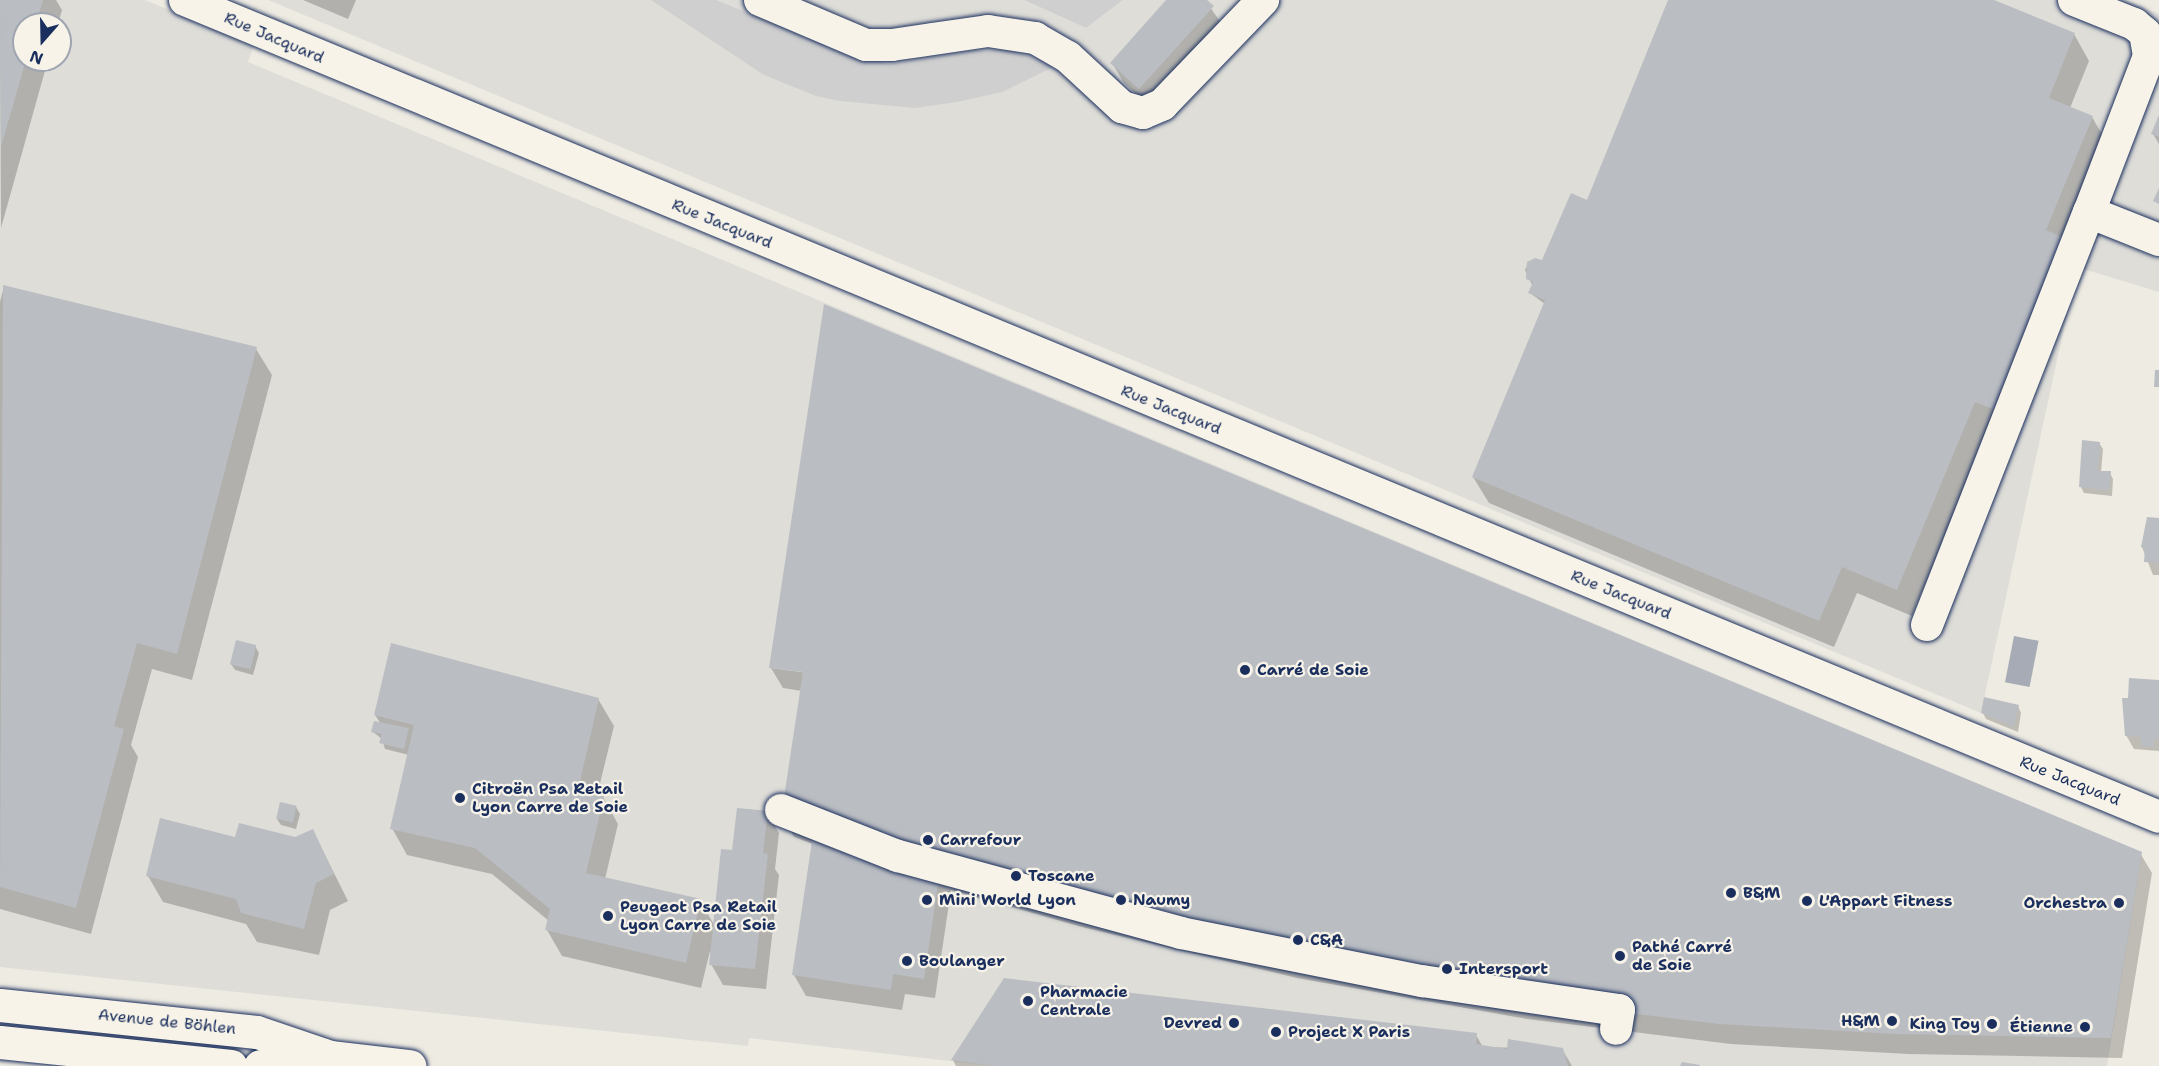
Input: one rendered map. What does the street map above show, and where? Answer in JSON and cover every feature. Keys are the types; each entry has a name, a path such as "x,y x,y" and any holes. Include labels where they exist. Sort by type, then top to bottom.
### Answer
{"main road":[{"name":"Avenue de Böhlen","path":"0,1005 257,1032 330,1057 409,1066"},
{"path":"0,1042 231,1066"},
{"name":"Avenue de Böhlen","path":"260,1066 330,1057"}],"street":[{"name":"Rue Jacquard","path":"185,0 2159,817"},
{"path":"760,0 866,45 886,45 988,31 1035,38 1068,57 1122,107 1143,113 1162,105 1263,0"},
{"path":"1927,625 2149,56 2145,33 2134,24 2074,0"},
{"path":"2089,212 2159,240"},
{"path":"781,810 898,856 1181,933 1413,979 1619,1010 1616,1029"}],"shaded area":[{"path":"0,0 145,0 254,44 248,62 2142,852 2107,1066 994,1066 749,1038 748,1046 0,967"},
{"path":"268,0 1024,0 1086,28 1123,0 2126,0 2159,14 2159,292 2077,267 1981,713"},
{"path":"651,0 716,0 860,59 890,64 972,51 1010,50 1057,65 1002,92 957,102 915,108 840,101 816,96 764,75"},
{"path":"1024,0 1123,0 1086,28"},
{"path":"2014,636 2039,641 2030,687 2005,682"}],"building":[{"path":"0,0 43,0 40,12 12,12 12,72 23,72 1,147"},
{"path":"1166,0 1207,0 1214,6 1139,89 1110,63"},
{"path":"1668,0 1994,0 2075,33 2049,98 2093,116 2046,230 2064,238 1993,409 1975,402 1897,590 1842,567 1819,621 1472,477 1545,300 1528,293 1533,282 1526,279 1527,262 1535,258 1542,260 1571,193 1587,200"},
{"path":"2159,115 2159,137 2151,134"},
{"path":"2159,188 2159,204 2153,201"},
{"path":"3,285 257,347 177,654 137,643 114,726 124,729 76,908 0,887"},
{"name":"Carré de Soie","path":"824,304 2142,852 2111,1038 1896,1034 1719,1024 1514,999 940,871 924,979 893,974 891,990 792,975 814,828 781,817 803,672 769,668"},
{"path":"2155,370 2159,370 2159,387 2154,387"},
{"path":"2082,440 2100,442 2098,471 2111,471 2109,490 2079,487"},
{"path":"2147,517 2159,518 2159,563 2144,562 2145,548 2141,547"},
{"path":"236,640 256,645 250,669 230,664"},
{"path":"391,643 599,698 578,790 604,796 586,873 701,899 686,963 545,930 550,909 475,848 390,829 414,725 374,715"},
{"path":"2129,678 2159,680 2159,739 2155,739 2153,747 2141,746 2141,737 2125,736 2122,698 2128,698"},
{"path":"1984,697 2019,705 2014,727 1981,713"},
{"path":"374,721 409,728 404,749 379,743 382,734 371,732"},
{"path":"280,802 297,806 293,822 276,819"},
{"path":"737,808 768,811 763,853 768,854 755,969 709,965 721,849 732,850"},
{"path":"160,818 235,837 239,823 295,837 313,829 334,874 316,883 304,929 241,913 236,899 146,876"},
{"path":"1004,978 1477,1033 1476,1044 1507,1049 1508,1039 1563,1048 1568,1066 994,1066 951,1060"},
{"path":"1682,1062 1700,1065 1700,1066 1680,1066"}],"place":[{"name":"Carré de Soie","path":"1245,670"},
{"name":"Citroën Psa Retail Lyon Carre de Soie","path":"460,798"},
{"name":"Carrefour","path":"928,840"},
{"name":"Toscane","path":"1016,876"},
{"name":"B&M","path":"1731,893"},
{"name":"Mini World Lyon","path":"927,900"},
{"name":"Naumy","path":"1121,900"},
{"name":"L'Appart Fitness","path":"1807,901"},
{"name":"Orchestra","path":"2119,903"},
{"name":"Peugeot Psa Retail Lyon Carre de Soie","path":"608,916"},
{"name":"C&A","path":"1298,940"},
{"name":"Pathé Carré de Soie","path":"1620,956"},
{"name":"Boulanger","path":"907,961"},
{"name":"Intersport","path":"1447,969"},
{"name":"Pharmacie Centrale","path":"1028,1001"},
{"name":"H&M","path":"1892,1021"},
{"name":"Devred","path":"1234,1023"},
{"name":"King Toy","path":"1992,1024"},
{"name":"Étienne","path":"2085,1027"},
{"name":"Project X Paris","path":"1276,1032"}]}
